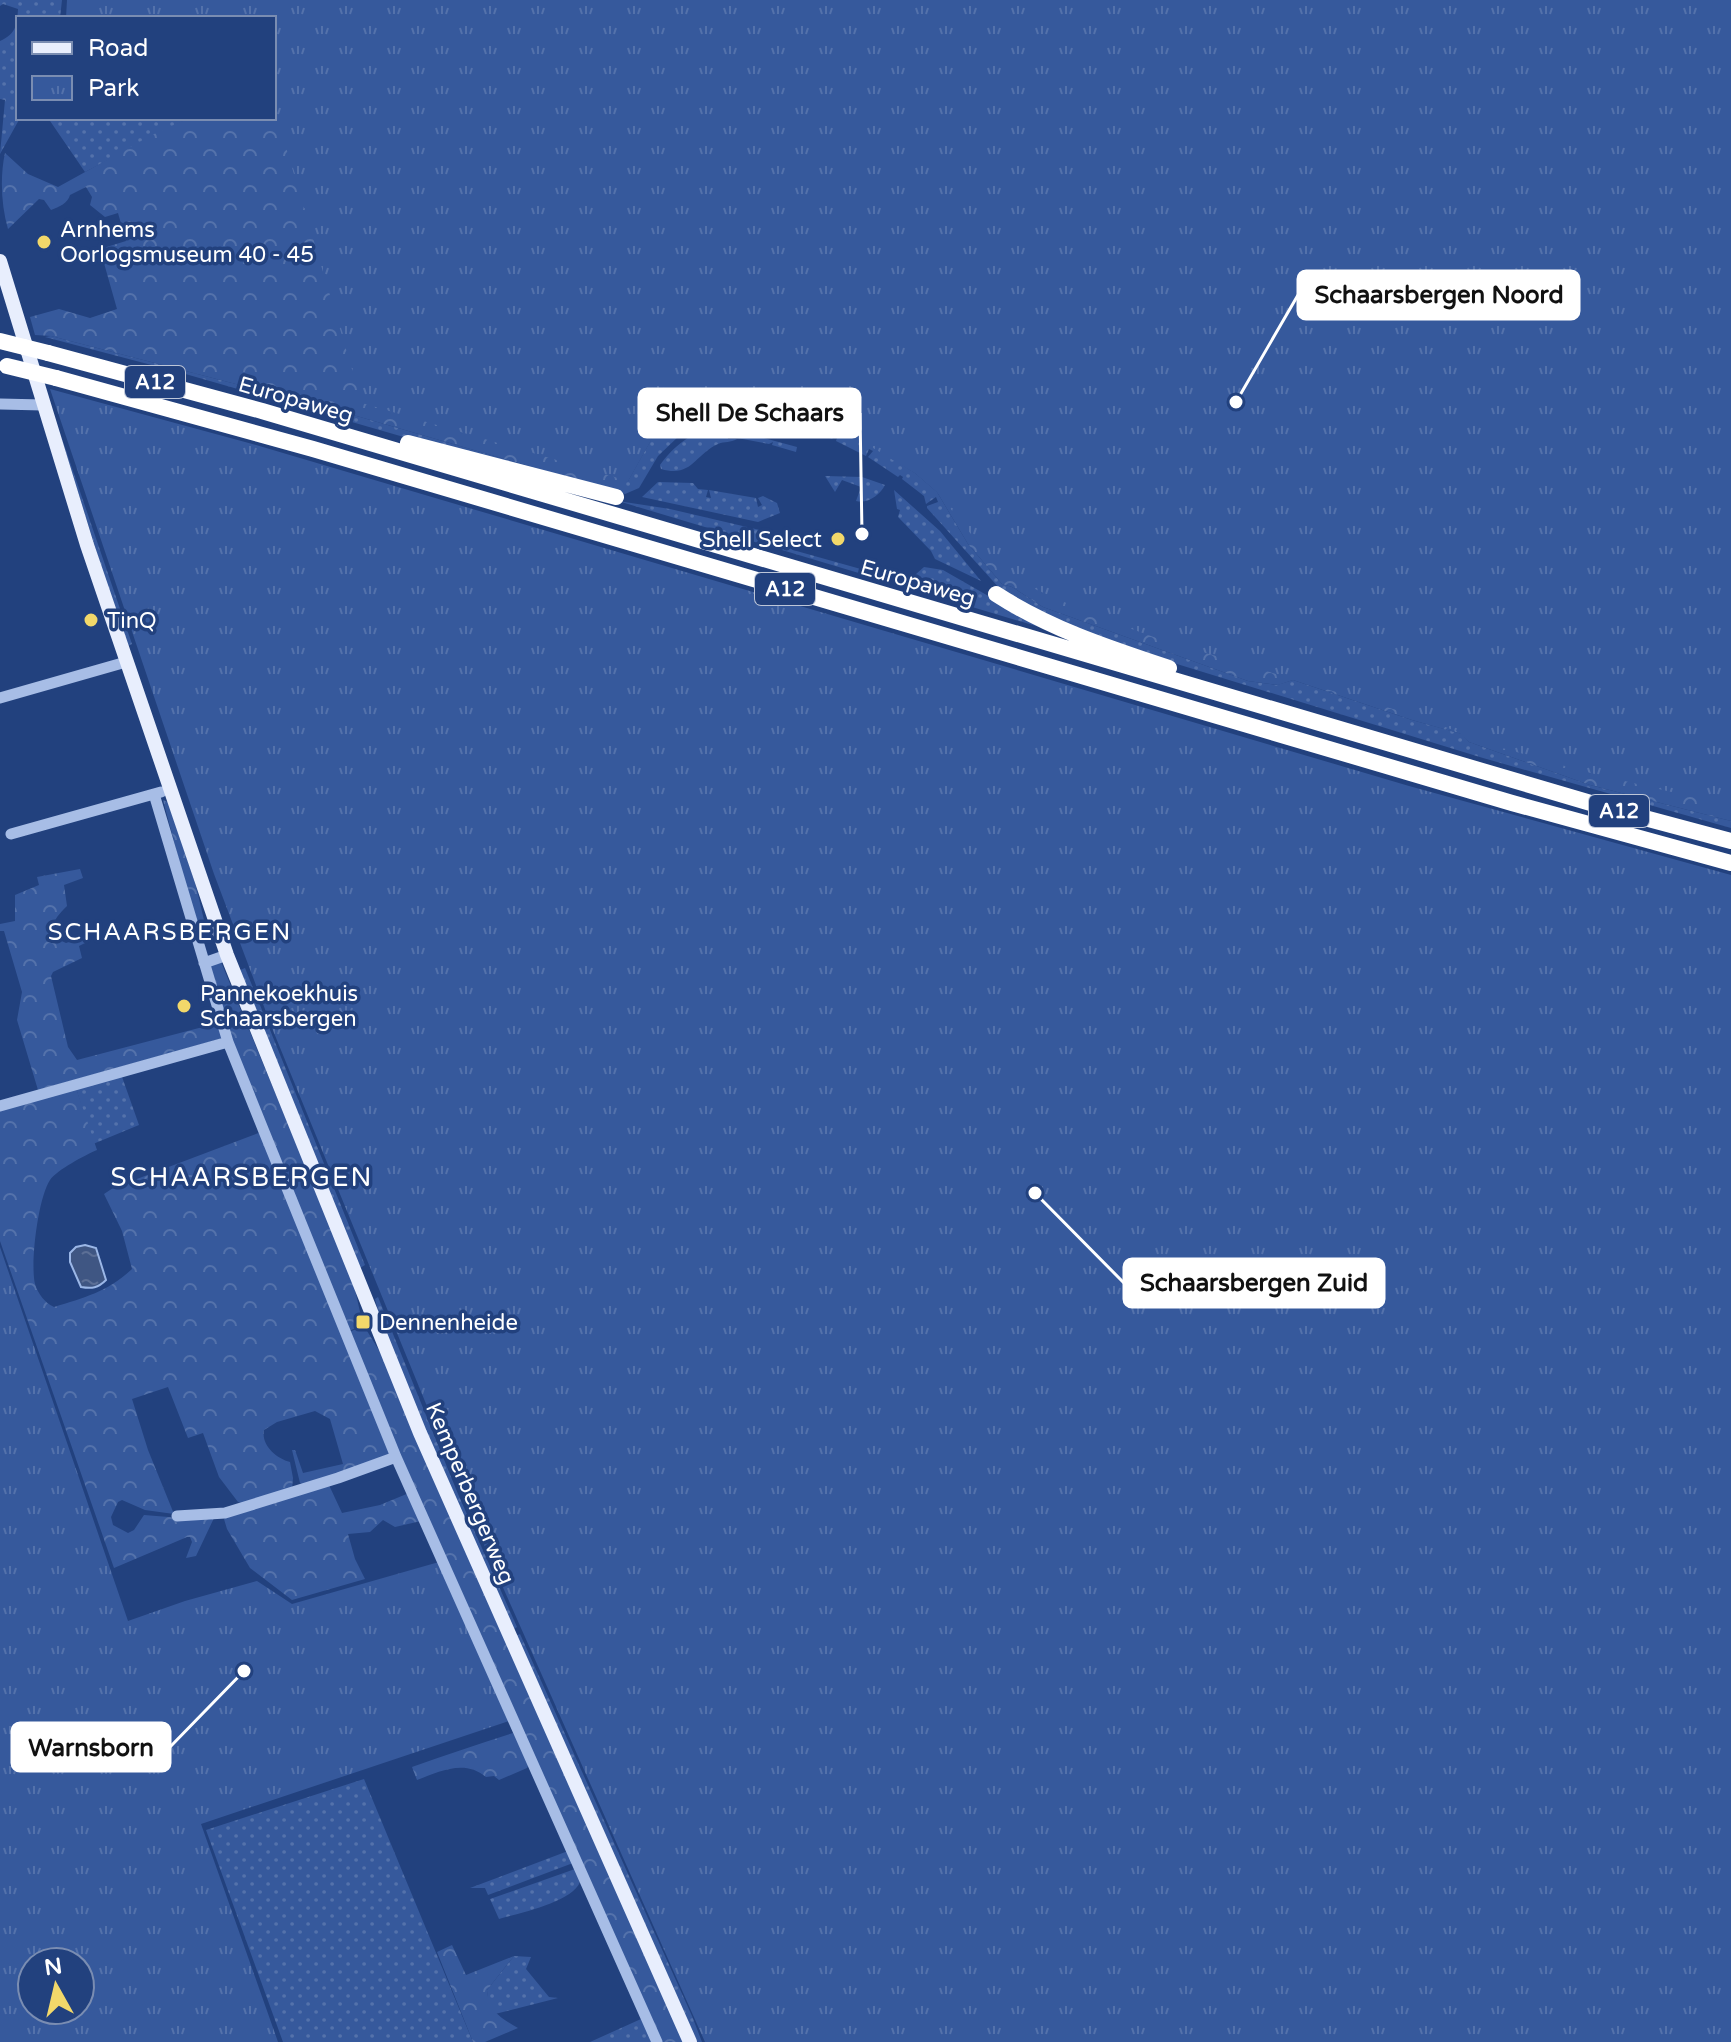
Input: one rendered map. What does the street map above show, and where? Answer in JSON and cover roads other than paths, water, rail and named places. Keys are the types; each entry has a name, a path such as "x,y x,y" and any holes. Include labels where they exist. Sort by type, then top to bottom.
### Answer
{"highway":[{"name":"Europaweg","path":"0,341 262,411 1611,809 1731,841"},
{"name":"Europaweg","path":"4,366 344,458 1499,800 1731,863"},
{"name":"A12","path":"262,411 360,429 616,497"},
{"name":"A12","path":"996,594 1045,623 1095,643 1248,693 1332,727"}],"main road":[{"name":"Kemperbergerweg","path":"0,261 126,662 162,792 420,1433 690,2042"}],"street":[{"path":"0,404 43,405"},
{"path":"0,698 126,662"},
{"path":"11,834 162,792"},
{"name":"Kemperbergerweg","path":"162,792 204,963 228,1042 396,1457 657,2042"},
{"path":"204,963 227,955"},
{"path":"0,1106 228,1042"},
{"path":"177,1516 225,1513 396,1457"}],"water":[{"path":"85,1245 96,1248 106,1280 95,1287 81,1287 70,1262 70,1253 76,1247"}],"place":[{"name":"Arnhems Oorlogsmuseum 40 - 45","path":"44,242"},
{"name":"Schaarsbergen Noord","path":"1236,402"},
{"name":"Shell De Schaars","path":"862,534"},
{"name":"Shell Select","path":"838,539"},
{"name":"TinQ","path":"91,620"},
{"name":"Pannekoekhuis Schaarsbergen","path":"184,1006"},
{"name":"Schaarsbergen Zuid","path":"1035,1193"},
{"name":"Dennenheide","path":"363,1322"},
{"name":"Warnsborn","path":"244,1671"}],"district":[{"name":"SCHAARSBERGEN","path":"170,932"},
{"name":"SCHAARSBERGEN","path":"242,1177"}]}
